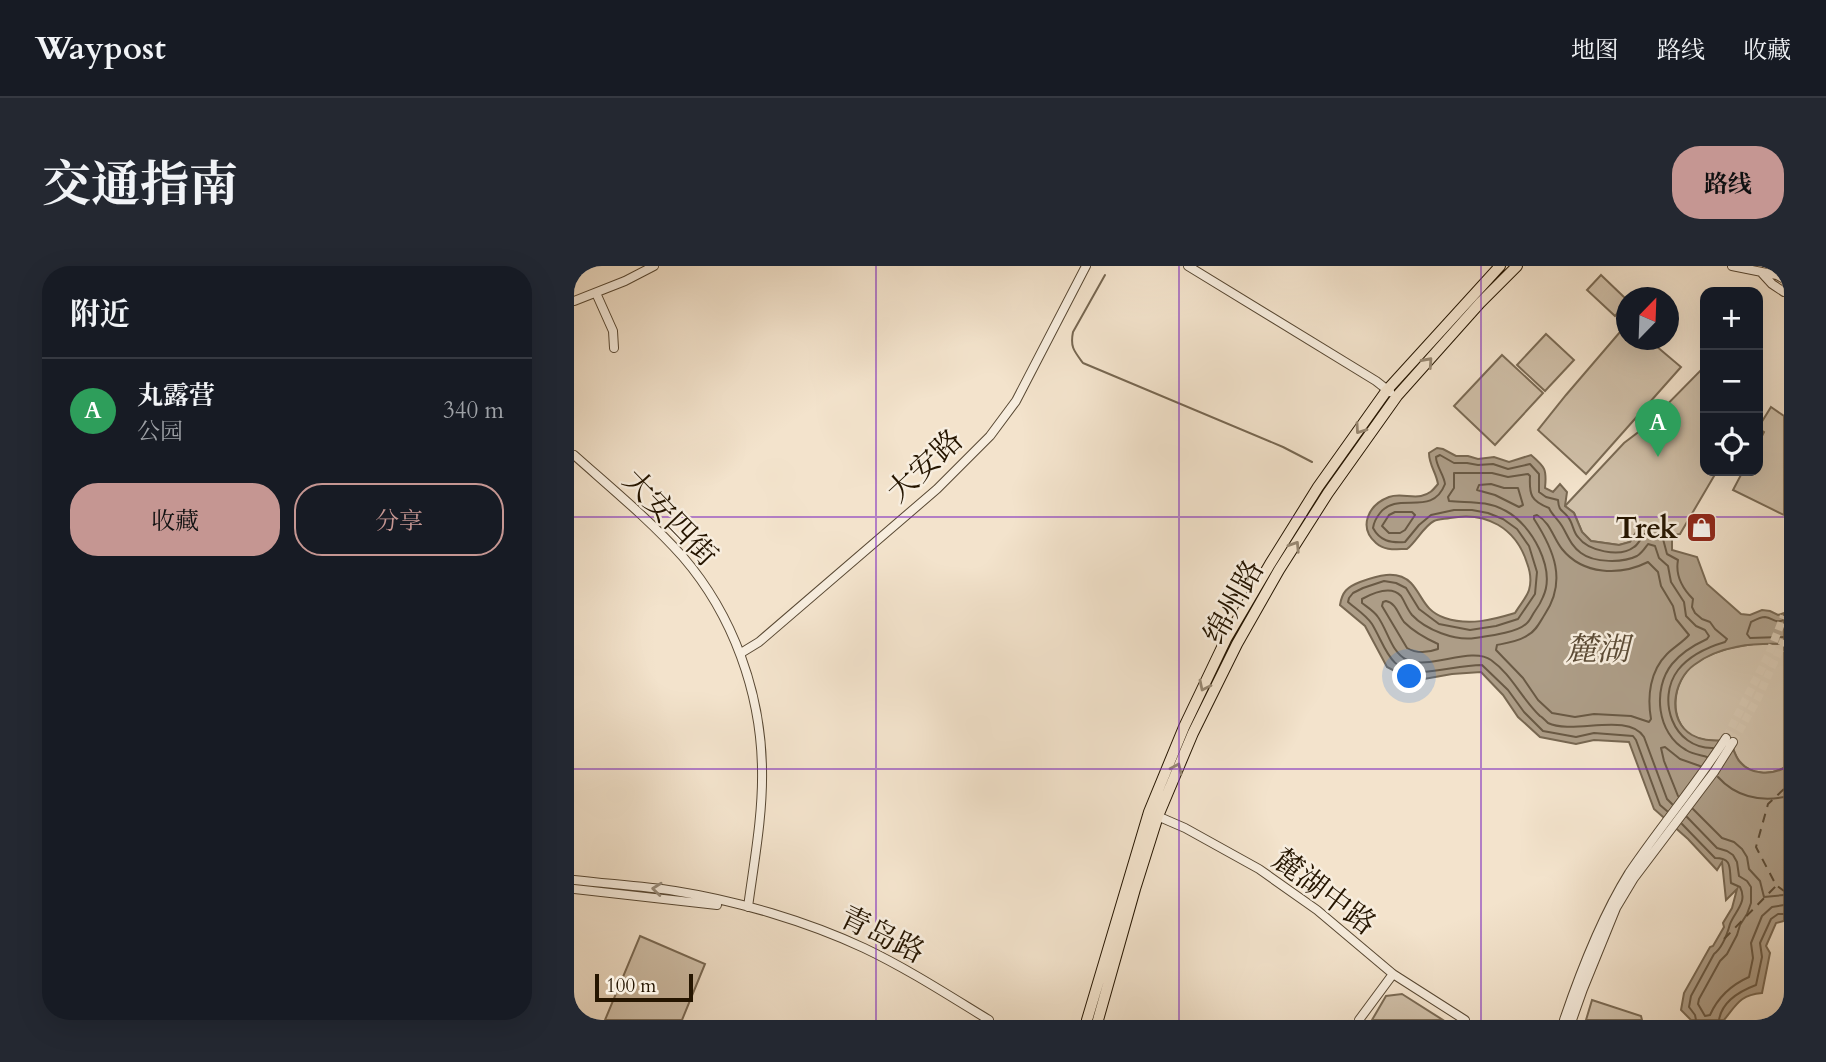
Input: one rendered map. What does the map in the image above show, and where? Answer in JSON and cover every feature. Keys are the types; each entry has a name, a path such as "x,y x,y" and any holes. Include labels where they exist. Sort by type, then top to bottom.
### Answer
{"main road":[{"name":"绵州路","path":"1087,1020 1184,727 1226,639 1318,487 1387,390 1500,266"},
{"name":"绵州路","path":"1098,1020 1154,814 1237,644 1328,493 1397,397 1480,303 1517,266"}],"street":[{"path":"574,301 625,281 654,266"},
{"name":"大安路","path":"741,653 759,642 937,489 990,436 1016,401 1086,266"},
{"path":"1188,266 1376,381 1397,397"},
{"path":"1732,266 1761,269 1784,279"},
{"path":"1761,269 1772,284 1784,292"},
{"path":"596,293 613,331 614,348"},
{"name":"大安四街","path":"574,454 685,559 725,621 741,653 761,737 762,770 761,807 748,907"},
{"path":"1564,1020 1611,906 1629,875 1730,740"},
{"name":"麓湖中路","path":"1154,814 1226,849 1269,876 1317,910 1393,974 1465,1020"},
{"path":"1572,1020 1616,908 1654,845"},
{"name":"青岛路","path":"574,880 676,891 748,907 806,925 894,963 989,1020"},
{"name":"青岛路","path":"574,889 748,907"},
{"path":"1359,1020 1393,974"}],"shaded area":[{"path":"1601,275 1616,289 1616,315 1615,316 1587,290"},
{"path":"1546,334 1574,360 1545,391 1517,365"},
{"path":"1616,337 1616,350 1661,350 1681,367 1586,474 1538,430"},
{"path":"1502,355 1543,393 1495,445 1454,406"},
{"path":"1700,371 1700,476 1714,476 1680,534 1672,535 1655,528 1638,529 1630,542 1619,545 1591,541 1582,532 1574,513 1565,506 1624,443 1645,427"},
{"path":"1771,407 1784,416 1784,515 1733,490 1740,476 1763,476 1763,420"},
{"path":"1760,643 1784,644 1784,768 1767,773 1750,769 1740,762 1730,741 1706,740 1692,736 1684,729 1676,711 1677,690 1686,672 1693,665 1716,653"},
{"path":"640,936 705,964 682,1020 605,1020"},
{"path":"1402,994 1443,1020 1372,1020 1386,996"},
{"path":"1592,1000 1641,1016 1642,1020 1586,1020"}],"water":[{"name":"麓湖","path":"1437,448 1456,456 1478,459 1494,457 1509,462 1531,455 1544,469 1545,488 1553,492 1560,484 1567,492 1565,506 1574,513 1582,532 1591,541 1619,545 1630,542 1639,530 1648,527 1672,535 1672,550 1697,557 1707,584 1741,614 1750,615 1762,610 1778,615 1784,613 1784,644 1737,647 1704,658 1681,680 1675,700 1678,720 1692,735 1706,740 1730,741 1738,760 1755,771 1767,773 1784,768 1784,921 1776,923 1766,946 1770,953 1762,993 1744,998 1724,1020 1691,1020 1681,1010 1684,993 1724,927 1723,923 1732,908 1737,889 1726,900 1722,862 1717,870 1654,809 1629,742 1594,740 1576,744 1540,737 1518,717 1503,695 1481,672 1424,679 1406,677 1387,667 1365,626 1340,605 1344,593 1352,586 1386,575 1399,576 1411,583 1425,603 1438,615 1463,622 1515,613 1525,599 1530,579 1522,551 1507,532 1487,520 1463,516 1436,520 1430,523 1407,549 1383,547 1371,537 1367,530 1368,517 1376,505 1393,496 1424,495 1438,484 1429,453"}],"waterway":[{"path":"1105,275 1073,332 1074,349 1083,363 1283,447 1312,462"}],"ferry route":[{"path":"1784,789 1768,804 1756,847 1776,885 1784,891"},
{"path":"1724,939 1776,886"}],"tunnel":[{"path":"1726,738 1768,656 1784,616"},
{"path":"1733,742 1758,698 1784,640"}],"place":[{"name":"丸露营","path":"1658,457"},
{"name":"Trek","path":"1701,528"}]}
